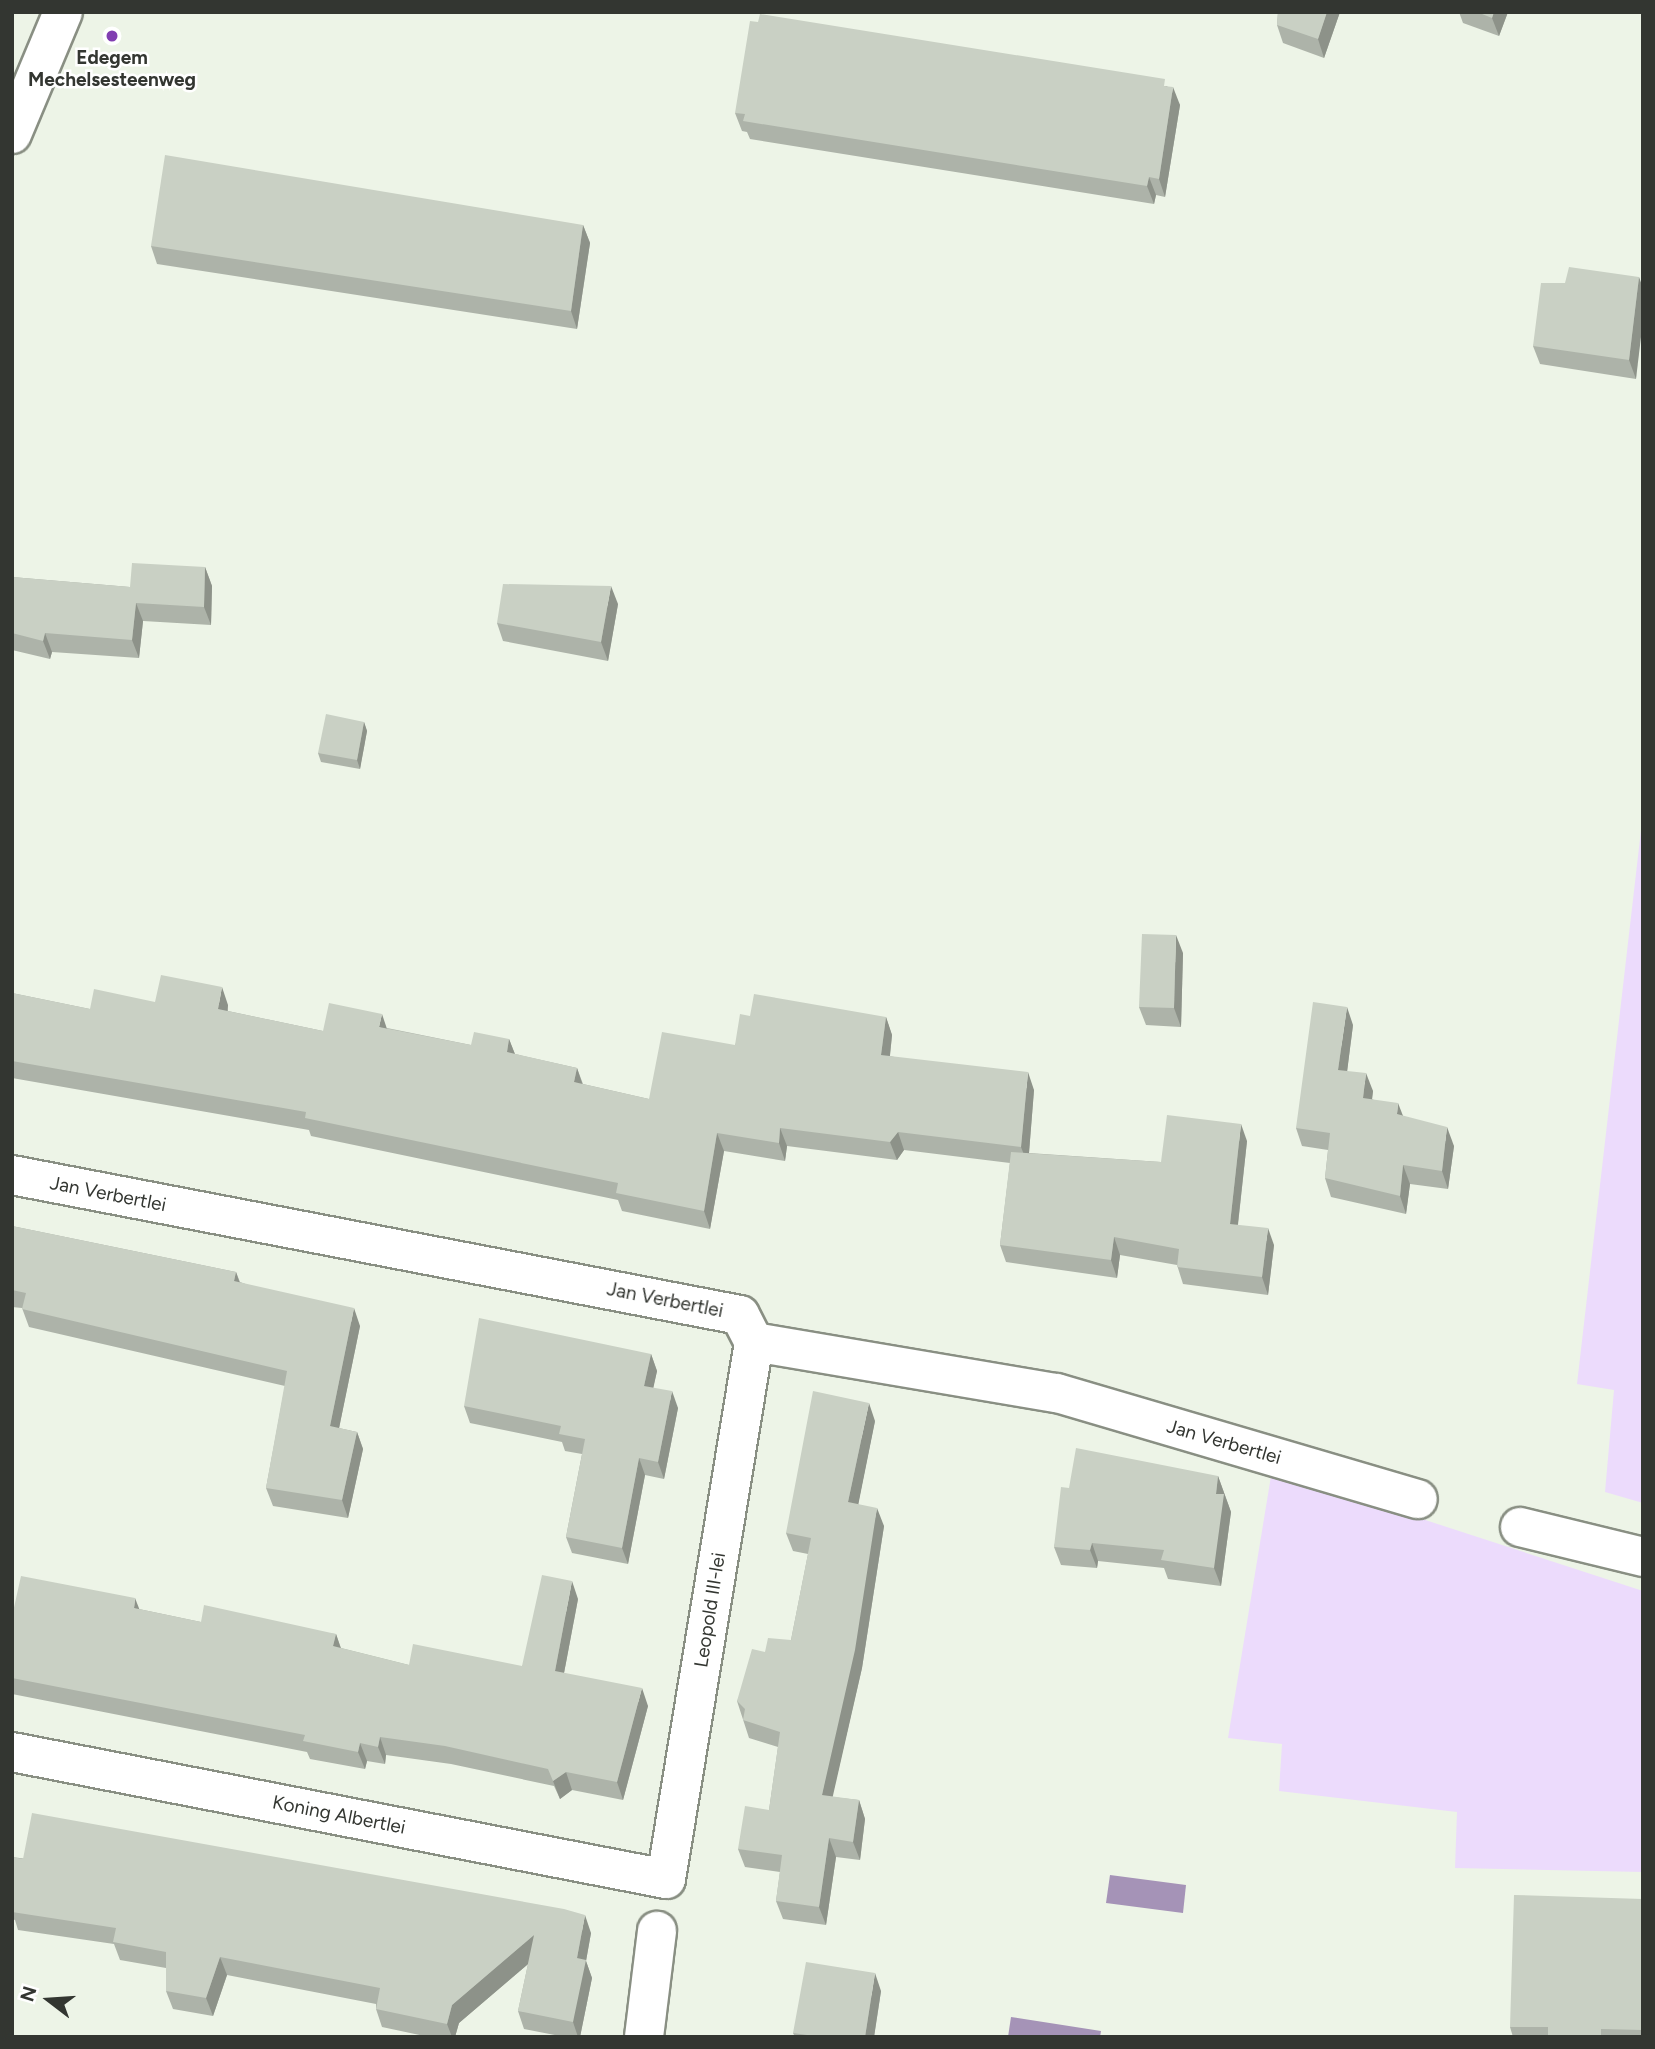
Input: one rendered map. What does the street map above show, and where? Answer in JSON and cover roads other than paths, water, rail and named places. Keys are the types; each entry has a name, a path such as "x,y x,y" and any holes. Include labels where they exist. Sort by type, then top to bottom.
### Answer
{"street":[{"path":"12,134 63,12"},
{"name":"Jan Verbertlei","path":"12,1175 740,1315 754,1342 1057,1393 1418,1499"},
{"name":"Leopold III-lei","path":"666,1879 754,1342"},
{"path":"1520,1527 1643,1557"},
{"name":"Koning Albertlei","path":"12,1752 666,1879"},
{"path":"644,2037 657,1931"}],"place":[{"name":"Edegem Mechelsesteenweg","path":"112,36"}]}
